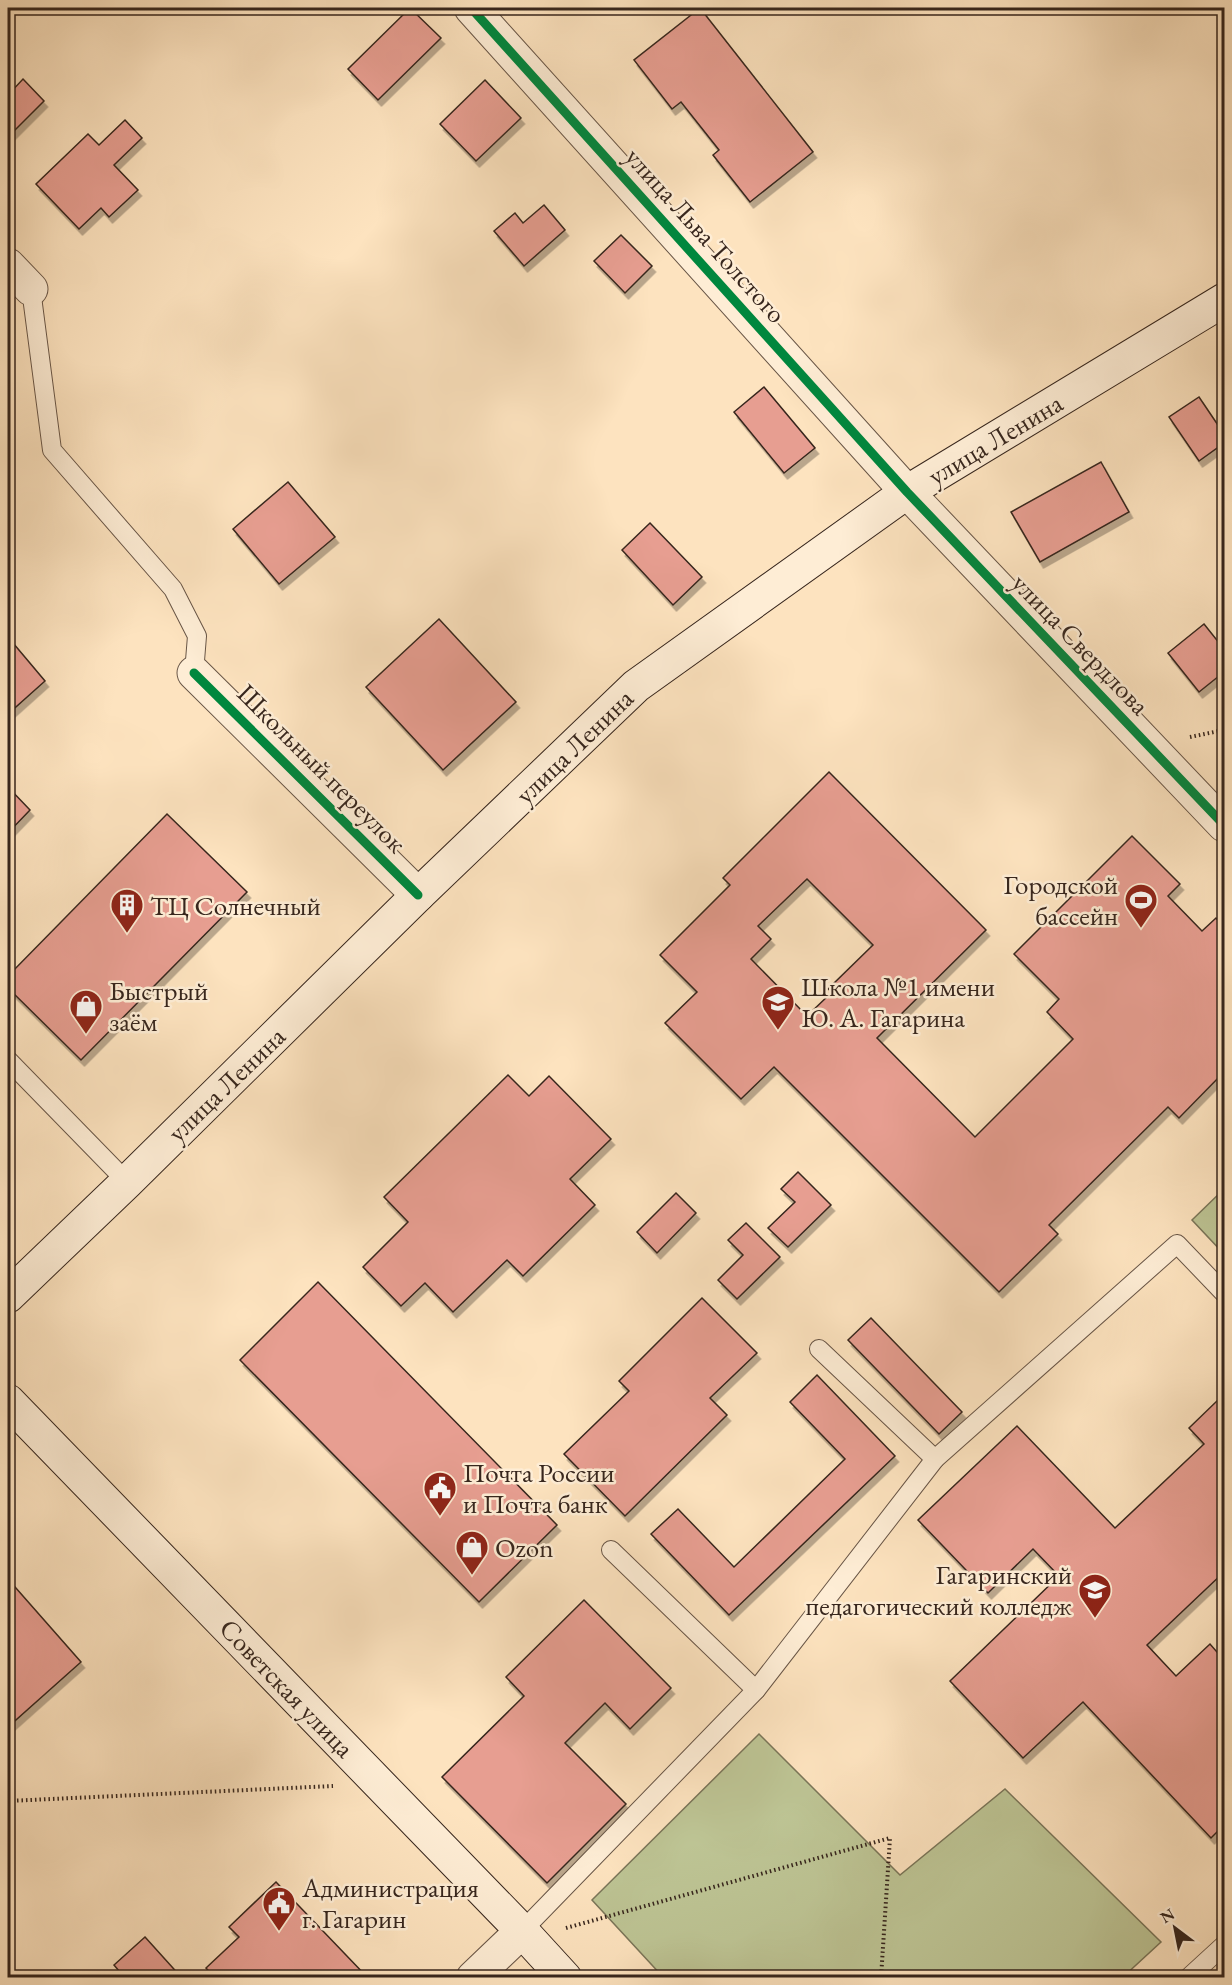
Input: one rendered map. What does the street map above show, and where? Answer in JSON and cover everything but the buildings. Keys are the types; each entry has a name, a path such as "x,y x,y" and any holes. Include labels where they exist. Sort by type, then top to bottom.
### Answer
{"main road":[{"name":"улица Льва Толстого","path":"471,8 907,492"},
{"path":"8,265 31,289"},
{"name":"улица Ленина","path":"8,1296 418,895 636,686 907,492 1224,300"},
{"name":"улица Свердлова","path":"907,492 1224,825"},
{"name":"Школьный переулок","path":"195,673 418,895"},
{"name":"Советская улица","path":"8,1401 565,1977"},
{"path":"473,1977 522,1931"}],"lane":[{"path":"31,289 52,450 173,589 196,636 195,673"},
{"path":"8,1060 127,1182"},
{"path":"522,1931 756,1690 935,1459 1178,1244 1224,1293"},
{"path":"819,1349 935,1459"},
{"path":"611,1550 756,1690"},
{"path":"1188,1977 1224,1945"}],"path":[{"path":"8,1801 338,1786"},
{"path":"556,1931 890,1838 880,1977"}],"green space":[{"path":"1224,1189 1224,1254 1192,1220"},
{"path":"759,1734 900,1875 1005,1789 1161,1942 1123,1977 663,1977 592,1900"}],"cycle path":[{"path":"471,8 907,492 1224,825"},
{"path":"194,673 418,895"}],"place":[{"name":"Городской бассейн","path":"1141,929"},
{"name":"ТЦ Солнечный","path":"127,934"},
{"name":"Школа №1 имени Ю. А. Гагарина","path":"778,1031"},
{"name":"Быстрый заём","path":"86,1035"},
{"name":"Почта России и Почта банк","path":"440,1517"},
{"name":"Ozon","path":"472,1576"},
{"name":"Гагаринский педагогический колледж","path":"1095,1619"},
{"name":"Администрация г. Гагарин","path":"279,1932"}]}
